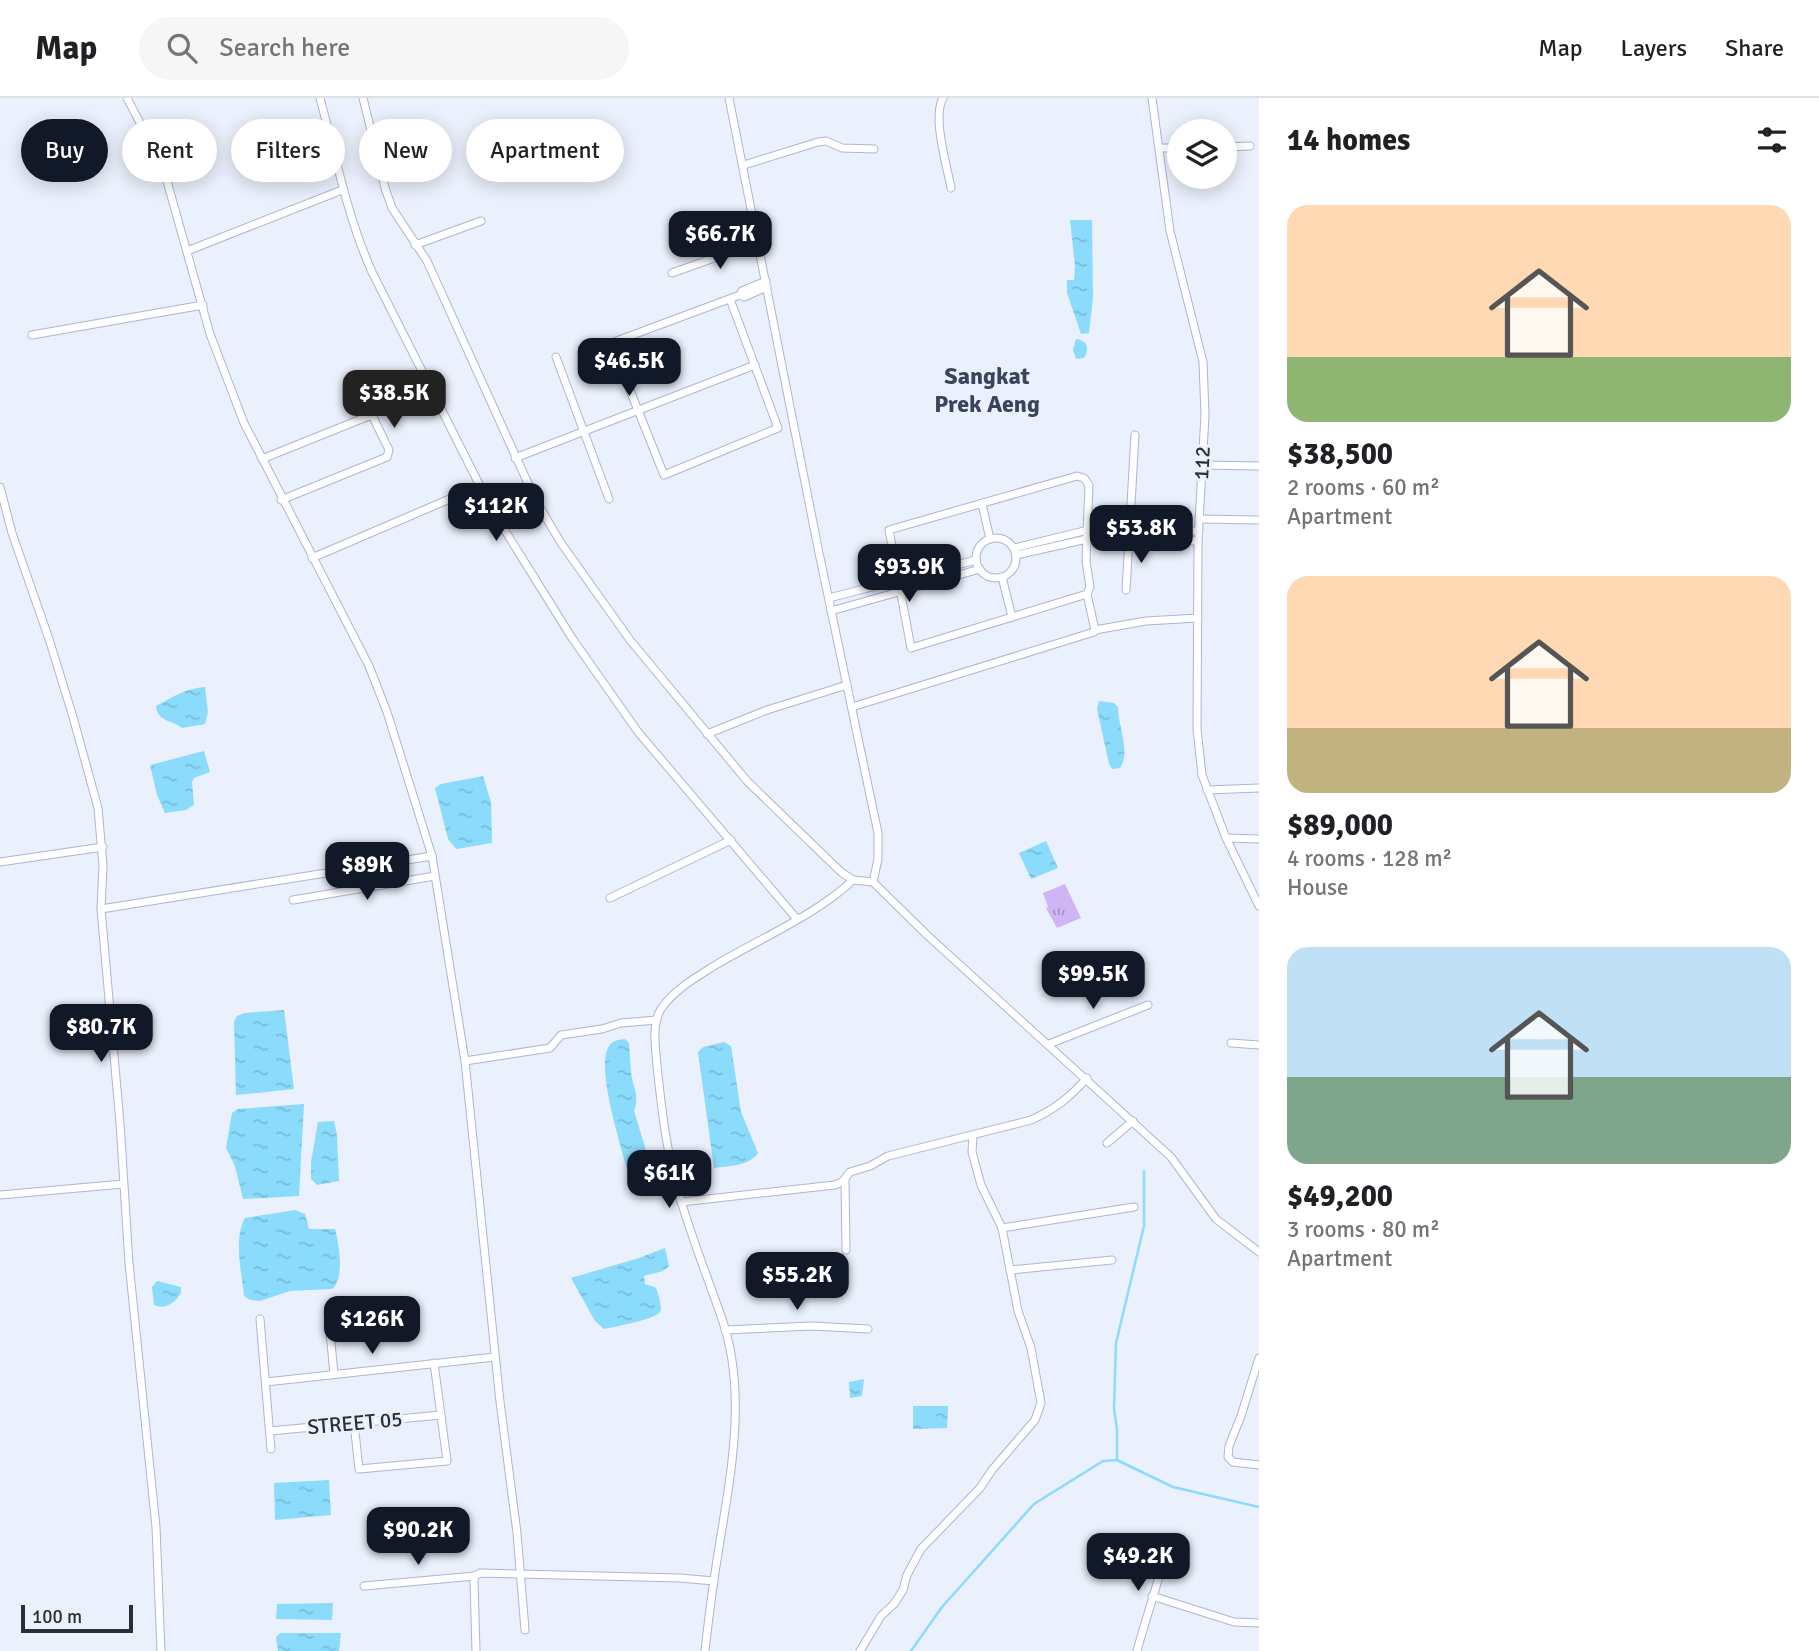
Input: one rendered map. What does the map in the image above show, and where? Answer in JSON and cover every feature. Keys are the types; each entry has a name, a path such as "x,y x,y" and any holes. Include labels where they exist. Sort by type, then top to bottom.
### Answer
{"street":[{"path":"127,98 163,167 210,334 244,423 281,500 369,666 387,712 432,856 465,1061 495,1357 516,1522 525,1630"},
{"path":"320,98 356,236 504,529 619,707 796,918"},
{"path":"363,98 392,208 427,261 536,501 590,587 630,640 773,809 841,872 853,880 873,882 937,944 1171,1157 1216,1219 1259,1252"},
{"path":"729,98 878,833 878,859 873,882"},
{"path":"943,98 939,110 940,124 951,188"},
{"name":"112","path":"1152,98 1170,231 1203,362 1205,415 1198,541 1197,729 1202,775 1226,838 1259,906"},
{"path":"744,165 825,141 842,148 874,149"},
{"path":"1237,147 1250,146"},
{"path":"1160,148 1167,148"},
{"path":"187,251 342,190"},
{"path":"415,245 481,221"},
{"path":"672,273 759,242"},
{"path":"730,299 778,428 664,475 611,343 730,299 740,296 742,290 766,284"},
{"path":"32,335 203,305"},
{"path":"556,357 608,499"},
{"path":"515,458 755,365"},
{"path":"262,459 369,416 373,417 389,450 387,457 281,500"},
{"path":"1126,590 1135,435"},
{"path":"1202,465 1259,466"},
{"path":"1087,594 911,648 889,530 1077,476 1084,478 1089,485 1086,561 1090,587 1087,594 1096,630"},
{"path":"312,558 480,486"},
{"path":"0,487 12,533 73,716 98,808 103,847 101,909 129,1263 156,1527 161,1651"},
{"path":"982,504 990,539"},
{"path":"1199,519 1259,520"},
{"path":"1015,552 1088,534 1129,530 1199,531"},
{"path":"1088,534 1129,539 1198,541"},
{"path":"990,539 1003,540 1015,552 1014,566 1002,577 991,577 980,569 976,560 979,547 990,539"},
{"path":"829,598 976,560"},
{"path":"831,611 980,569"},
{"path":"1002,577 1012,617"},
{"path":"852,707 1096,630 1146,621 1198,618"},
{"path":"707,734 768,710 847,685"},
{"path":"1207,790 1259,788"},
{"path":"1226,838 1259,839"},
{"path":"610,898 732,840"},
{"path":"0,862 103,847"},
{"path":"101,909 432,856"},
{"path":"293,900 435,876"},
{"path":"705,1651 728,1498 736,1387 725,1330 681,1202 662,1117 655,1043 656,1020 670,997 682,987 830,899 853,880"},
{"path":"1049,1044 1148,1005"},
{"path":"465,1061 550,1048 561,1035 602,1029 621,1023 656,1020"},
{"path":"1231,1043 1259,1045"},
{"path":"681,1202 835,1185 850,1172 910,1148 1031,1120 1049,1112 1069,1097 1087,1078"},
{"path":"1107,1143 1133,1121"},
{"path":"860,1651 881,1616 894,1604 903,1590 921,1549 981,1488 992,1470 1035,1420 1041,1403 1031,1348 1018,1311 1002,1228 981,1185 972,1152 973,1135"},
{"path":"845,1179 846,1250"},
{"path":"0,1195 123,1184"},
{"path":"1002,1228 1134,1207"},
{"path":"1010,1270 1112,1261"},
{"path":"328,1312 334,1374"},
{"path":"260,1319 271,1449"},
{"path":"725,1330 812,1326 868,1329"},
{"path":"265,1382 495,1357"},
{"path":"1259,1358 1229,1446 1228,1457 1233,1462 1259,1465"},
{"path":"354,1423 359,1468 447,1461 434,1363"},
{"name":"STREET 05","path":"270,1431 441,1415"},
{"path":"1137,1651 1152,1596 1161,1575 1168,1541"},
{"path":"364,1587 475,1576 480,1573 714,1581"},
{"path":"475,1576 476,1651"},
{"path":"1152,1596 1234,1622 1259,1623"}],"green space":[{"path":"1065,884 1081,918 1057,928 1046,908 1048,907 1043,893"}],"water":[{"path":"1070,220 1092,220 1093,297 1089,333 1081,334 1067,293 1067,280 1074,280 1075,266"},
{"path":"1076,339 1086,345 1084,358 1076,359 1073,350"},
{"path":"205,687 208,712 205,724 182,728 159,715 156,706 192,689"},
{"path":"1099,701 1114,703 1118,707 1124,747 1120,768 1112,769 1109,764 1097,709"},
{"path":"204,751 210,772 194,778 192,782 194,805 186,810 165,813 157,795 150,765"},
{"path":"483,776 491,802 492,843 456,849 448,839 435,788 441,784"},
{"path":"1046,841 1058,868 1031,879 1019,853"},
{"path":"284,1010 294,1089 236,1095 234,1022 237,1016"},
{"path":"625,1039 629,1043 636,1096 634,1111 648,1157 643,1171 627,1169 607,1085 606,1054 613,1042"},
{"path":"724,1042 731,1046 741,1112 758,1153 750,1161 714,1168 698,1052 703,1047"},
{"path":"304,1104 299,1196 243,1199 235,1166 226,1148 232,1113 238,1109"},
{"path":"334,1121 339,1181 317,1185 311,1179 311,1162 318,1122"},
{"path":"295,1210 305,1214 309,1229 335,1229 340,1260 336,1284 332,1289 290,1291 260,1301 250,1300 244,1296 239,1256 239,1236 245,1218"},
{"path":"665,1248 669,1266 663,1271 644,1276 645,1284 657,1290 660,1312 643,1320 604,1329 595,1321 571,1278"},
{"path":"157,1281 181,1287 181,1293 176,1300 162,1307 154,1305 152,1287"},
{"path":"864,1379 862,1396 850,1398 849,1382"},
{"path":"913,1406 948,1406 947,1428 913,1429"},
{"path":"329,1480 331,1515 275,1520 274,1483"},
{"path":"333,1603 332,1620 276,1619 277,1604"},
{"path":"280,1633 341,1633 339,1651 278,1651 276,1637"}],"waterway":[{"path":"1117,1458 1114,1408 1116,1343 1144,1226 1144,1171"},
{"path":"911,1651 942,1607 1034,1504 1103,1461 1117,1460 1173,1487 1259,1507"}],"district":[{"name":"Sangkat Prek Aeng","path":"987,390"}]}
